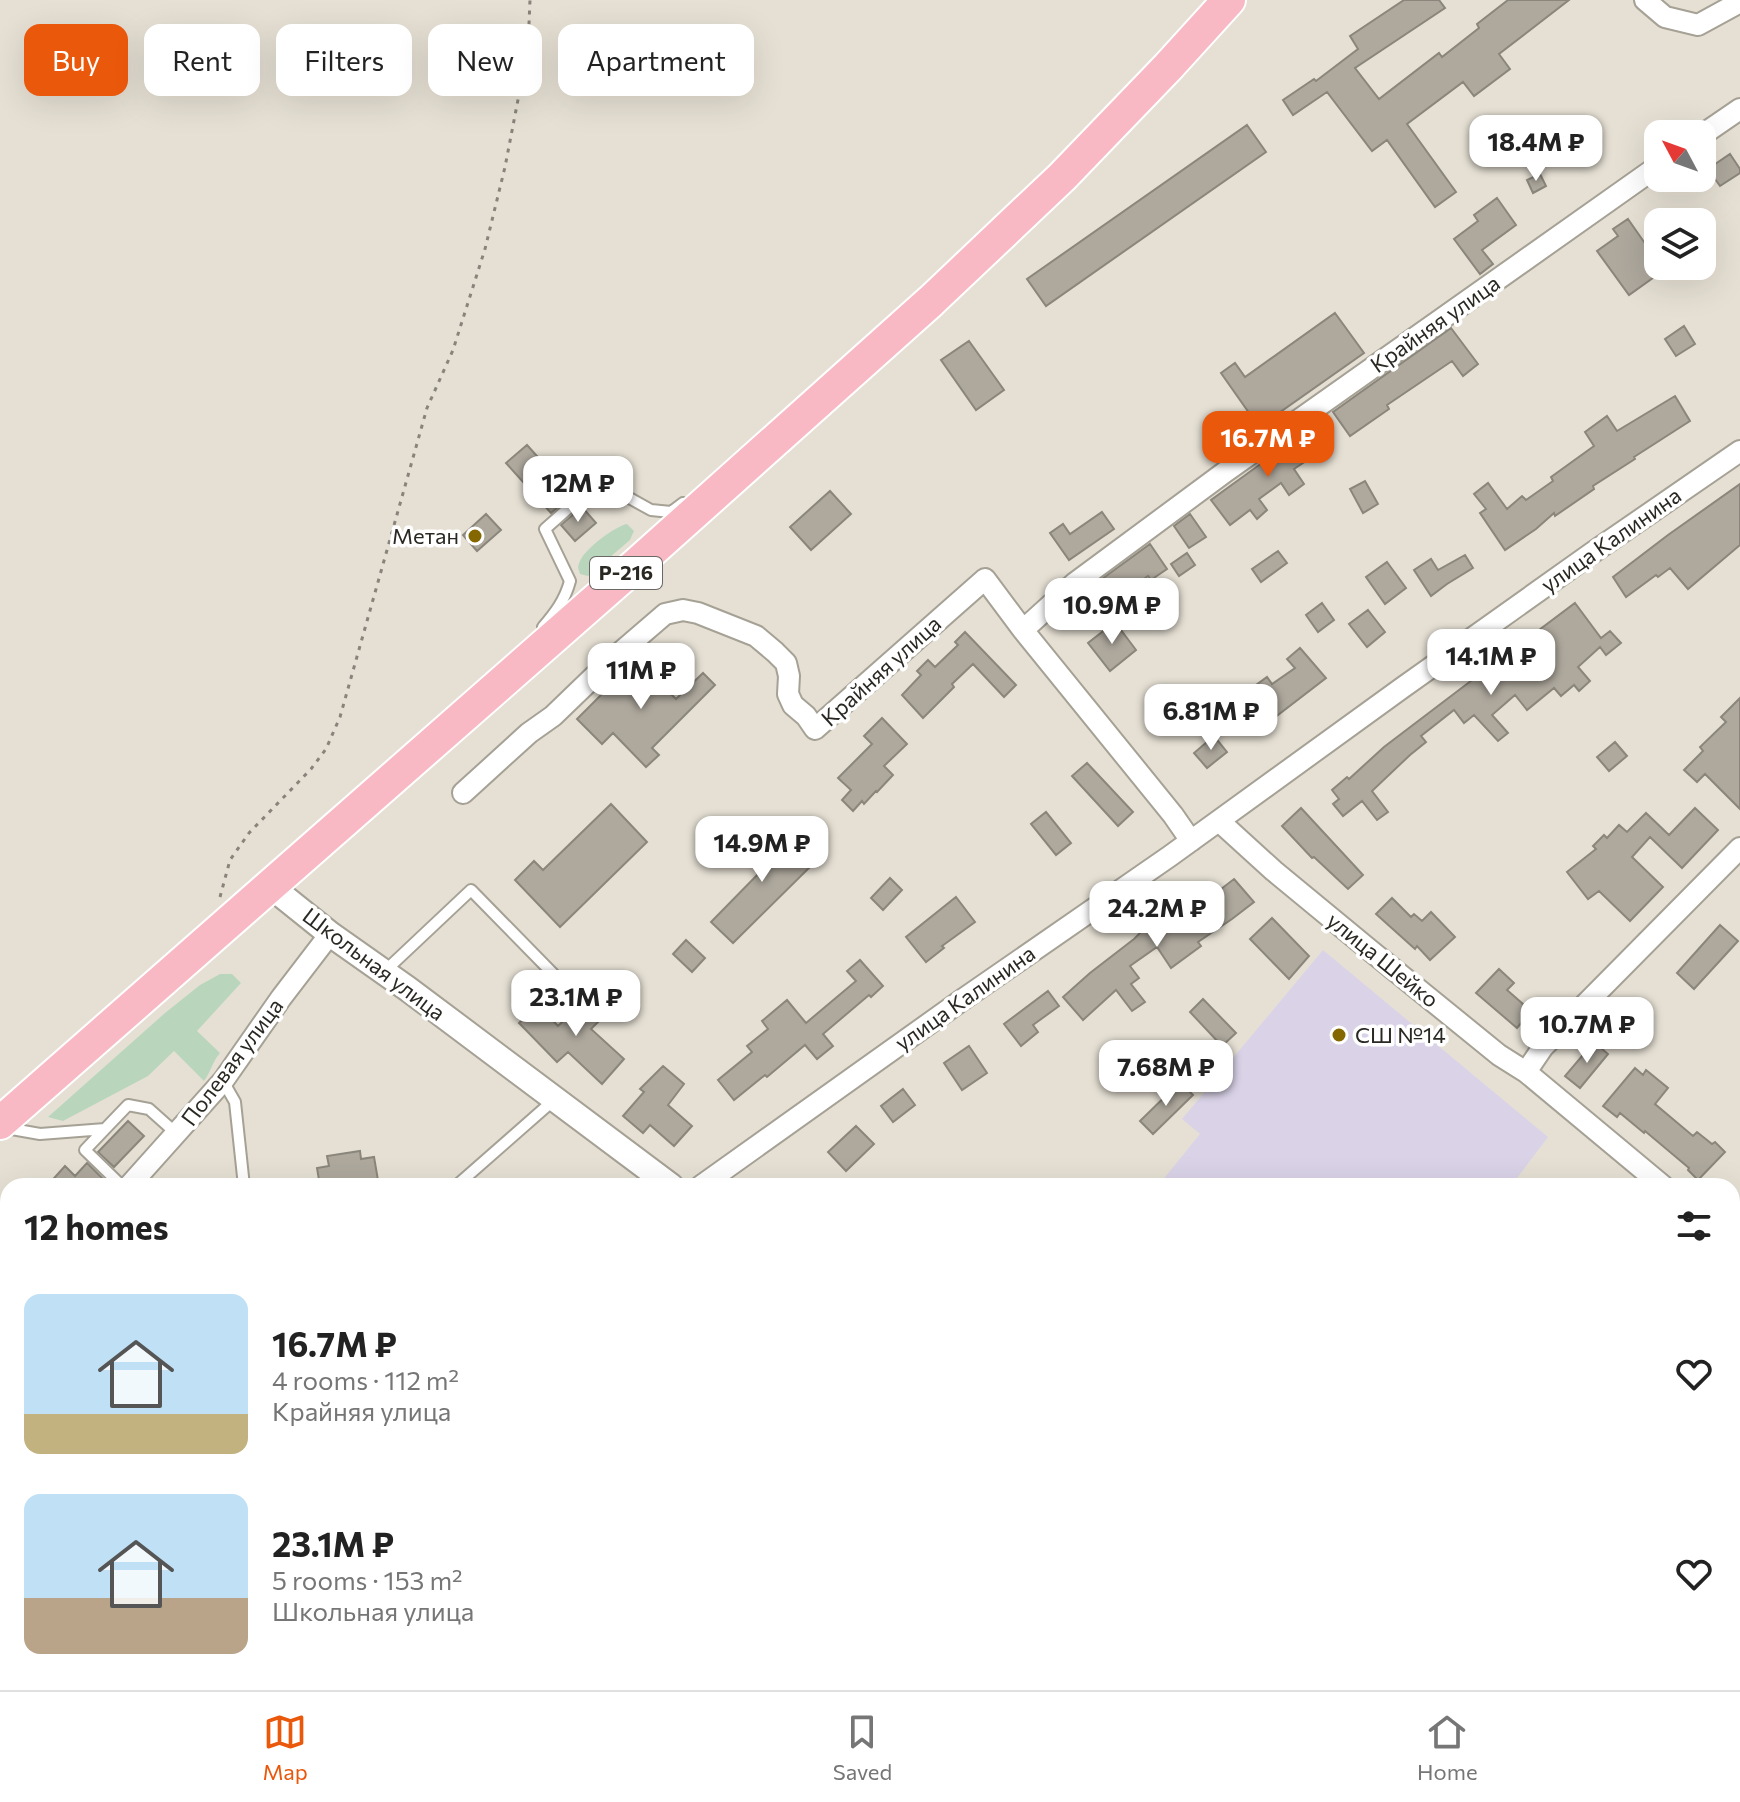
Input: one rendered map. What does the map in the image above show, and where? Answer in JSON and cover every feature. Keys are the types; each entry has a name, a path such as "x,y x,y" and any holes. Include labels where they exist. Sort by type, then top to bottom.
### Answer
{"highway":[{"name":"Р-216","path":"0,1125 931,301 1062,177 1229,0"}],"street":[{"path":"1645,0 1665,17 1698,25 1740,2"},
{"path":"1716,125 1740,109"},
{"name":"Крайняя улица","path":"463,793 665,614 683,610 698,613 756,636 786,663 788,694 793,705 815,729 985,579 1023,630 1075,583 1225,472 1644,176"},
{"name":"улица Калинина","path":"711,1178 1740,451"},
{"path":"1023,630 1191,841"},
{"name":"улица Шейко","path":"1219,821 1371,951 1499,1055 1526,1072 1653,1178"},
{"path":"1526,1072 1543,1047 1740,848"},
{"name":"Школьная улица","path":"269,885 330,934 660,1178"},
{"name":"Полевая улица","path":"136,1178 223,1081 330,934"}],"lane":[{"path":"701,491 750,463"},
{"path":"536,635 559,609 570,581 545,529 577,500 599,481 651,510 671,512 691,498"},
{"path":"484,697 528,645"},
{"path":"384,973 471,890 569,990"},
{"path":"223,1081 235,1102 243,1178"},
{"path":"465,1178 555,1099"},
{"path":"114,1178 85,1150 128,1105 149,1109 177,1134"},
{"path":"0,1125 40,1134 105,1129"}],"path":[{"path":"219,899 230,860 249,833 311,769 326,749 340,717 427,408 453,350 485,249 505,167 528,48 530,0"}],"shaded area":[{"name":"СШ №14","path":"1323,950 1548,1137 1517,1178 1164,1178 1200,1134 1182,1119"}],"green space":[{"path":"627,524 634,531 630,540 588,576 580,574 578,565 588,550 608,533"},
{"path":"220,974 232,974 241,983 197,1031 220,1053 204,1081 174,1051 148,1076 63,1121 48,1117 165,1013 200,985"}],"building":[{"path":"1404,0 1439,0 1445,8 1355,68 1379,99 1439,53 1442,57 1508,0 1569,0 1499,54 1510,69 1474,96 1463,82 1407,124 1456,192 1435,207 1387,140 1372,151 1327,92 1293,115 1283,100 1314,79 1316,81 1358,49 1350,36"},
{"path":"1247,125 1266,152 1046,306 1027,279"},
{"path":"1730,154 1740,173 1720,186 1716,180 1716,164"},
{"path":"1540,174 1546,186 1533,193 1527,180"},
{"path":"1497,198 1516,225 1482,250 1493,264 1480,274 1454,239 1478,221 1474,215"},
{"path":"1628,219 1644,242 1644,280 1650,280 1629,295 1597,251 1618,236 1613,229"},
{"path":"1335,313 1364,353 1259,427 1221,373 1235,363 1245,377"},
{"path":"1684,326 1695,344 1676,356 1665,339"},
{"path":"1451,328 1478,364 1463,376 1452,361 1387,405 1389,409 1350,436 1333,412"},
{"path":"969,341 1004,390 976,410 941,360"},
{"path":"1675,396 1690,421 1634,457 1593,486 1594,489 1555,516 1554,513 1505,550 1480,513 1486,509 1474,494 1488,483 1507,509 1522,496 1526,500 1553,481 1551,477 1594,446 1585,432 1607,416 1617,431"},
{"path":"1310,428 1324,449 1294,469 1304,484 1289,495 1281,483 1259,499 1267,510 1257,519 1250,510 1230,525 1211,500"},
{"path":"527,445 572,495 551,513 506,463"},
{"path":"1365,481 1378,504 1363,513 1350,489"},
{"path":"1740,484 1740,545 1688,589 1670,568 1626,597 1613,577"},
{"path":"830,491 851,514 811,550 790,527"},
{"path":"582,507 596,523 575,541 561,525"},
{"path":"1102,512 1114,529 1069,560 1050,533 1063,524 1070,534"},
{"path":"486,514 501,530 477,551 463,535"},
{"path":"1190,514 1206,537 1189,548 1174,526"},
{"path":"1150,544 1167,569 1151,580 1148,576 1103,610 1087,590"},
{"path":"1278,551 1287,563 1261,582 1252,569"},
{"path":"1187,553 1195,565 1179,576 1171,564"},
{"path":"1465,555 1473,568 1431,596 1414,570 1431,559 1438,570"},
{"path":"1387,562 1406,588 1385,604 1366,577"},
{"path":"1322,603 1334,620 1318,632 1306,615"},
{"path":"1575,603 1601,638 1610,631 1621,643 1606,655 1600,647 1578,667 1590,681 1579,691 1574,685 1561,696 1554,688 1527,710 1515,695 1492,715 1508,733 1498,741 1474,715 1464,723 1454,710 1421,736 1426,742 1372,791 1388,812 1377,820 1362,801 1343,816 1333,804 1339,799 1332,790 1479,672"},
{"path":"1368,610 1385,632 1367,647 1349,624"},
{"path":"1115,622 1136,650 1110,671 1088,643"},
{"path":"965,632 1016,685 1004,697 973,664 923,718 902,695 921,675 917,671 928,660 935,667 958,645 955,642"},
{"path":"1300,648 1326,678 1274,718 1264,705 1232,732 1221,720 1267,677 1272,684 1295,668 1287,659"},
{"path":"636,660 676,699 703,673 715,685 652,748 659,755 646,767 613,733 602,744 577,719"},
{"path":"1740,698 1740,809 1705,774 1697,782 1684,770 1703,751 1700,747 1726,722 1721,717"},
{"path":"882,718 907,744 884,766 893,775 853,811 842,800 851,790 838,778 872,744 864,736"},
{"path":"1214,736 1227,752 1207,768 1194,753"},
{"path":"1615,742 1627,756 1609,771 1597,757"},
{"path":"1087,763 1133,812 1118,826 1072,776"},
{"path":"611,804 647,842 560,927 515,880 534,861 543,870"},
{"path":"1301,808 1363,875 1348,889 1312,858 1282,826"},
{"path":"1695,808 1718,830 1682,868 1650,837 1632,857 1663,887 1630,921 1599,891 1588,899 1567,872 1596,849 1593,846 1604,835 1607,838 1619,825 1627,832 1646,813 1669,835"},
{"path":"1046,812 1071,843 1056,855 1031,824"},
{"path":"764,827 785,848 791,842 813,864 733,943 711,922 764,868 743,848"},
{"path":"890,878 902,890 883,910 871,898"},
{"path":"1234,879 1254,902 1198,942 1201,946 1171,968 1157,947 1130,966 1139,978 1131,984 1145,1002 1132,1011 1116,990 1083,1020 1063,997 1134,939 1141,932 1137,927 1158,913 1167,926"},
{"path":"956,897 975,922 926,962 906,937"},
{"path":"1392,898 1411,917 1414,914 1422,921 1431,912 1455,937 1430,960 1376,914"},
{"path":"1272,918 1309,956 1289,979 1250,939"},
{"path":"1720,925 1738,941 1694,989 1677,973"},
{"path":"686,940 705,958 692,972 673,954"},
{"path":"860,960 883,986 823,1034 833,1046 817,1059 805,1045 734,1100 718,1080 752,1052 747,1046 768,1029 762,1021 787,1000 806,1023 856,981 847,971"},
{"path":"1499,969 1514,983 1507,990 1531,1011 1517,1028 1476,993"},
{"path":"1048,991 1059,1006 1033,1025 1038,1032 1021,1046 1004,1024"},
{"path":"592,993 609,1011 591,1029 624,1059 602,1084 568,1052 557,1062 519,1023 538,1005 558,1026"},
{"path":"1203,999 1236,1033 1222,1046 1190,1012"},
{"path":"1594,1042 1608,1054 1580,1088 1565,1076"},
{"path":"969,1046 987,1073 962,1090 944,1063"},
{"path":"663,1066 684,1084 668,1105 692,1126 674,1146 650,1125 643,1133 623,1116 644,1092 640,1089"},
{"path":"1635,1068 1643,1075 1646,1070 1668,1088 1655,1104 1693,1136 1697,1132 1725,1152 1700,1178 1696,1178 1689,1168 1645,1131 1620,1113 1617,1117 1603,1106"},
{"path":"1180,1082 1193,1095 1153,1134 1140,1121"},
{"path":"903,1089 915,1105 893,1122 881,1106"},
{"path":"128,1121 144,1136 114,1167 98,1152"},
{"path":"856,1126 874,1144 846,1171 828,1152"},
{"path":"360,1151 361,1159 374,1157 378,1178 319,1178 317,1168 329,1166 327,1156"},
{"path":"87,1163 102,1178 54,1178 65,1166 75,1176"}],"place":[{"name":"Метан","path":"475,536"},
{"name":"СШ №14","path":"1339,1035"}]}
